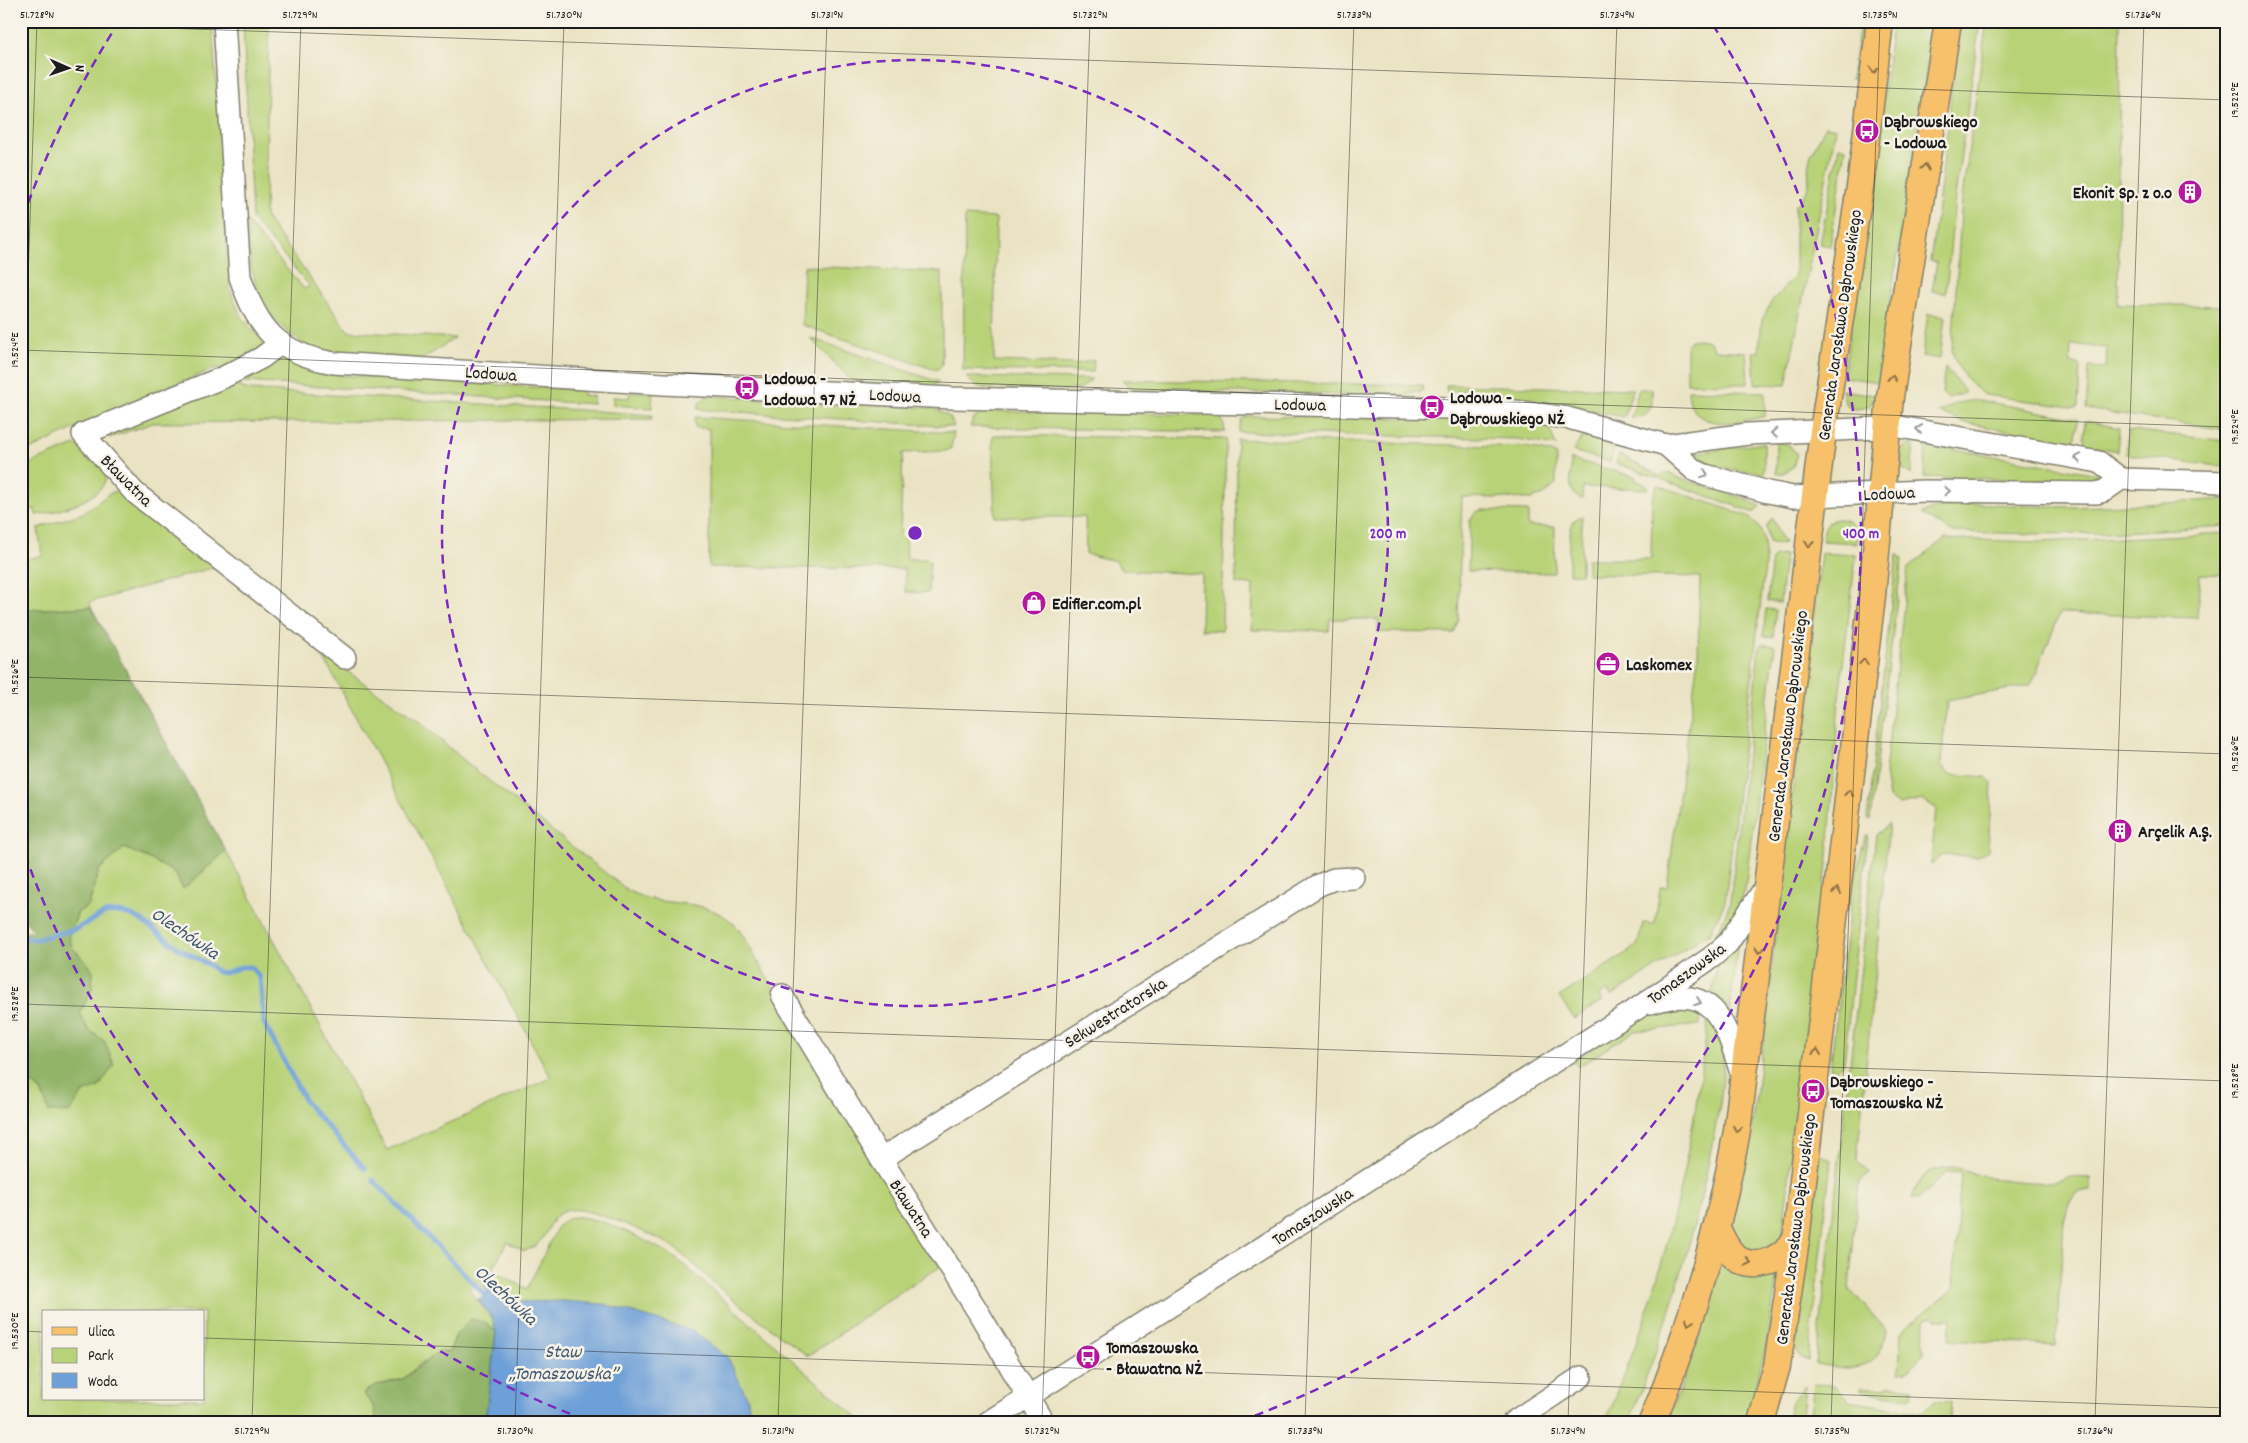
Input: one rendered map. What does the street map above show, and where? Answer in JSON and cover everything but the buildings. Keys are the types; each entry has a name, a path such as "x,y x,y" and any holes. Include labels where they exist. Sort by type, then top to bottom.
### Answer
{"main road":[{"name":"Generała Jarosława Dąbrowskiego","path":"1652,1422 1684,1338 1717,1228 1728,1177 1744,1081 1814,496 1861,180 1880,21"},
{"name":"Generała Jarosława Dąbrowskiego","path":"1762,1422 1776,1366 1796,1240 1872,596 1887,427 1896,351 1948,21"},
{"path":"1717,1228 1724,1244 1732,1254 1748,1263 1765,1263 1781,1257 1796,1240"},
{"name":"Generała Jarosława Dąbrowskiego","path":"1774,1422 1776,1366"}],"street":[{"name":"Lodowa","path":"224,21 240,277 250,306 262,326 280,344 312,359 334,363 952,398 1500,409 1568,418 1666,445 1748,434 1887,427 1918,428 2099,462 2121,479 2104,491 2096,493 1950,491 1814,496 1782,495 1706,475 1694,470 1666,445"},
{"name":"Bławatna","path":"280,344 261,358 224,377 83,434 134,492 345,658"},
{"path":"2121,479 2227,482"},
{"name":"Sekwestratorska","path":"881,1159 1319,884 1354,878"},
{"name":"Tomaszowska","path":"988,1422 1635,1010 1712,957 1728,943 1767,884"},
{"name":"Bławatna","path":"782,995 881,1159 977,1310 1043,1422"},
{"name":"Tomaszowska","path":"1635,1010 1655,1001 1675,998 1694,1000 1710,1007 1716,1012 1726,1028 1744,1081"},
{"path":"1512,1422 1581,1377"}],"green space":[{"path":"21,21 212,21 230,288 244,319 267,344 221,374 218,367 107,413 21,454"},
{"path":"243,21 269,21 265,216 348,331 455,338 423,359 320,351 303,344 269,316 260,303 250,260 246,221 304,289 310,286 252,219"},
{"path":"1861,21 1866,21 1856,80 1851,79"},
{"path":"1892,21 1934,21 1878,382 1843,377 1875,173"},
{"path":"1961,21 1980,21 1955,197 1946,293 1932,291 1937,262 1930,261"},
{"path":"1987,21 2120,21 2118,304 2227,306 2227,430 2086,409 2089,367 2106,368 2107,348 2071,344 2070,363 2080,366 2078,408 1985,395 1969,382 1960,370 1952,351 1962,198"},
{"path":"1826,126 1836,128 1786,385 1755,384 1753,352 1759,352 1762,320 1772,301 1795,276 1795,205 1802,198 1808,187 1810,158"},
{"path":"1839,147 1846,148 1830,246 1820,244"},
{"path":"965,216 996,218 994,361 1075,364 1094,360 1093,372 963,370"},
{"path":"804,266 942,272 942,365 938,369 933,369 802,325"},
{"path":"1928,314 1945,316 1940,359 1922,356"},
{"path":"810,338 939,382 933,386 854,383"},
{"path":"1691,340 1709,341 1715,350 1746,352 1748,384 1687,383 1687,345"},
{"path":"272,357 283,357 314,373 583,390 583,395 593,396 593,404 246,382 234,377"},
{"path":"1945,367 1965,393 1948,398 1942,393"},
{"path":"966,377 1092,379 1079,390 984,388 975,385"},
{"path":"1122,380 1423,385 1423,390 1408,392 1408,396 1136,390 1132,389"},
{"path":"225,382 249,390 652,415 652,419 153,423 109,438 114,428"},
{"path":"1446,385 1633,389 1624,417 1558,403 1463,395 1463,390 1447,393"},
{"path":"1639,389 1652,389 1652,405 1646,415 1631,418"},
{"path":"1688,390 1765,392 1765,416 1729,422 1717,422 1706,419 1697,414 1690,404"},
{"path":"1842,390 1875,395 1869,407 1857,409 1845,403"},
{"path":"630,392 653,392 652,408 613,405 613,397 629,398"},
{"path":"707,396 933,408 950,417 954,427 697,409 700,402"},
{"path":"1978,400 2078,419 2074,443 1966,423 1939,412 1957,403"},
{"path":"985,411 1219,415 1223,421 1225,432 970,427 973,419"},
{"path":"1248,416 1517,420 1548,425 1556,446 1518,439 1238,432 1242,419"},
{"path":"695,417 954,433 951,448 946,451 903,453 900,538 906,539 907,559 927,559 930,562 928,593 906,592 905,569 709,567 709,429 695,427"},
{"path":"2085,421 2119,428 2117,451 2086,445 2084,438"},
{"path":"2128,430 2227,441 2227,467 2126,454"},
{"path":"994,435 1226,439 1222,631 1201,630 1202,574 1121,570 1116,561 1086,554 1085,517 995,517 992,441"},
{"path":"1584,435 1615,446 1610,462 1573,451"},
{"path":"1237,439 1526,447 1556,454 1556,484 1544,495 1531,499 1462,497 1458,621 1454,633 1378,632 1378,619 1330,619 1329,631 1252,630 1253,585 1236,584"},
{"path":"1776,442 1788,444 1797,454 1793,467 1784,473 1776,474"},
{"path":"1764,443 1764,473 1719,466 1702,459 1695,453"},
{"path":"1914,444 1911,475 1902,468 1899,459 1904,447"},
{"path":"1926,444 2097,474 2100,479 2096,482 1924,477"},
{"path":"75,445 86,452 103,469 105,479 101,488 81,502 55,511 36,515 35,509 21,511 21,467"},
{"path":"1619,454 1662,477 1665,472 1738,496 1760,506 1755,512 1752,512 1616,463"},
{"path":"1571,459 1636,477 1635,480 1648,486 1647,489 1583,487 1582,499 1571,488"},
{"path":"1657,485 1745,515 1757,525 1761,531 1764,543 1765,566 1725,902 1710,933 1611,996 1607,990 1599,996 1602,1001 1574,1019 1559,997 1637,946 1643,923 1655,924 1660,887 1667,887 1698,657 1700,577 1587,574 1587,559 1651,559 1652,502"},
{"path":"123,488 219,566 90,602 91,607 21,610 21,560 42,556 38,528 83,513 109,494"},
{"path":"2227,499 2227,526 2104,533 1952,532 1922,514 1950,505 1967,504 2073,507"},
{"path":"1482,510 1528,511 1528,526 1555,527 1554,573 1468,571 1470,520 1476,512"},
{"path":"1582,516 1581,574 1569,574 1570,532 1576,519"},
{"path":"1772,518 1784,543 1774,544 1769,542 1766,527"},
{"path":"1843,519 1853,526 1857,543 1822,541 1827,524"},
{"path":"2227,533 2227,575 2200,574 2197,618 2060,613 2031,685 1947,701 1941,764 1949,774 1986,777 1992,783 1988,850 1978,857 1944,854 1931,865 1936,808 1923,800 1899,805 1889,798 1885,773 1908,568 1945,539 2040,542"},
{"path":"1821,553 1856,555 1839,698 1828,856 1782,1238 1768,1248 1751,1252 1741,1247 1730,1229 1742,1179 1757,1090"},
{"path":"1897,554 1902,558 1870,820 1867,819"},
{"path":"1785,555 1780,603 1767,601 1772,558"},
{"path":"91,607 226,851 183,889 175,873 148,858 124,848 99,870 89,905 78,912 69,936 73,949 93,971 92,988 80,1014 88,1029 105,1042 114,1065 99,1087 83,1093 69,1113 49,1112 41,1091 21,1074 21,934 34,931 27,923 21,908 21,610"},
{"path":"1766,609 1776,610 1773,637 1763,636"},
{"path":"1762,644 1775,646 1745,889 1734,919 1712,946 1709,942 1720,928 1730,902 1759,648"},
{"path":"321,653 417,720 473,768 627,890 656,900 712,910 725,917 738,928 940,1267 891,1298 808,1356 732,1298 673,1247 632,1227 589,1212 569,1210 561,1213 551,1222 540,1241 524,1251 507,1242 492,1270 527,1289 558,1226 562,1223 575,1217 614,1226 645,1240 679,1261 863,1422 750,1422 748,1399 531,1303 509,1302 490,1287 486,1289 478,1281 469,1290 493,1320 496,1332 484,1322 457,1333 449,1352 420,1364 403,1379 377,1385 363,1393 373,1406 377,1422 21,1422 21,1074 41,1091 49,1112 83,1093 99,1087 105,1042 88,1029 79,1013 92,989 93,971 73,949 69,936 78,912 89,905 99,870 124,848 148,858 175,873 183,889 226,851 387,1150 551,1078"},
{"path":"1889,824 1857,1160 1869,1174 1859,1181 1849,1288 1886,1330 1877,1356 1870,1363 1852,1368 1841,1368 1816,1364 1876,835"},
{"path":"1868,834 1844,1063 1838,1069 1830,1068 1852,891 1865,838"},
{"path":"1738,943 1729,1018 1711,999 1717,963"},
{"path":"1687,1007 1702,1012 1700,1025 1634,1031 1578,1067 1573,1060 1627,1026 1642,1019 1671,1009"},
{"path":"1708,1018 1720,1042 1723,1056 1723,1080 1718,1116 1697,1212 1667,1318 1629,1422 1605,1422 1643,1324 1672,1224 1693,1121"},
{"path":"1820,1154 1831,1160 1808,1361 1801,1358 1796,1349"},
{"path":"1953,1167 1985,1177 2018,1181 2051,1182 2066,1177 2090,1178 2090,1190 2077,1192 2070,1202 2064,1221 2056,1346 1949,1339 1951,1319 1936,1319 1934,1316 1925,1319 1924,1354 1906,1372 1899,1373 1901,1332 1953,1289 1961,1173 1947,1172 1918,1199 1912,1198 1919,1183 1926,1174 1937,1169"},
{"path":"1722,1260 1778,1271 1766,1346 1747,1422 1667,1422 1697,1342"},
{"path":"471,1319 484,1322 496,1332 485,1422 377,1422 373,1406 363,1393 377,1385 403,1379 439,1351 449,1352 457,1333"},
{"path":"1814,1384 1833,1385 1849,1401 1922,1413 1935,1400 1951,1401 1950,1422 1809,1422"},
{"path":"1890,1385 1912,1388 1913,1396 1910,1398 1861,1391 1861,1388 1879,1388"},
{"path":"1805,1386 1801,1422 1788,1422 1791,1402"}],"water":[{"name":"Staw „Tomaszowska”","path":"490,1287 509,1302 564,1301 604,1304 693,1331 728,1358 748,1399 750,1422 725,1422 718,1418 707,1422 485,1422 496,1332 493,1320 478,1299 485,1296 486,1289"}],"waterway":[{"name":"Olechówka","path":"21,937 37,939 76,929 105,913 121,912 138,918 178,948 211,966 217,972 225,973 241,967 251,967 260,978 264,1023 306,1103 365,1169"},
{"name":"Olechówka","path":"373,1180 490,1300"}],"place":[{"name":"Dąbrowskiego - Lodowa","path":"1867,131"},
{"name":"Ekonit Sp. z o.o","path":"2190,192"},
{"name":"Lodowa - Lodowa 97 NŻ","path":"747,388"},
{"name":"Lodowa - Dąbrowskiego NŻ","path":"1432,407"},
{"name":"Edifier.com.pl","path":"1034,603"},
{"name":"Laskomex","path":"1608,664"},
{"name":"Arçelik A.Ş.","path":"2120,831"},
{"name":"Dąbrowskiego - Tomaszowska NŻ","path":"1813,1091"},
{"name":"Tomaszowska - Bławatna NŻ","path":"1088,1357"}]}
